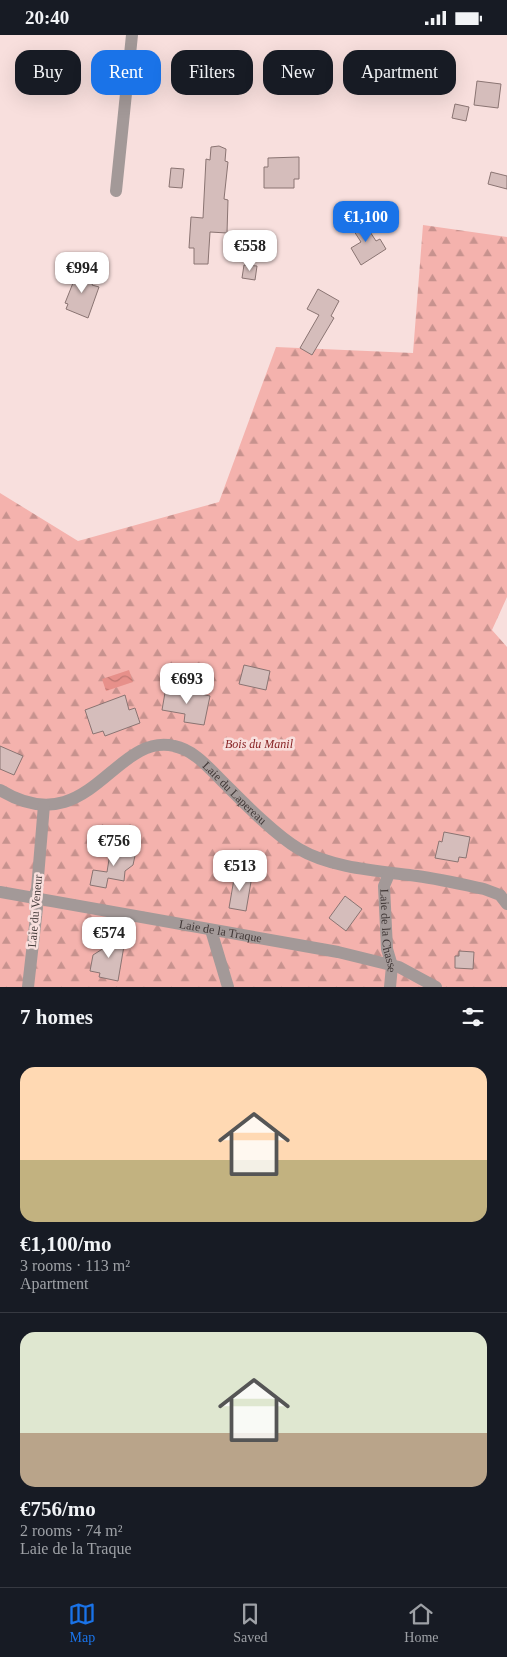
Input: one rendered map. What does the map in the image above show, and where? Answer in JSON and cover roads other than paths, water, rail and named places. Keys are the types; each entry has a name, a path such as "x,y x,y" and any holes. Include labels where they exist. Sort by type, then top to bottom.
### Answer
{"street":[{"path":"116,191 132,35"},
{"name":"Laie du Lapereau","path":"0,790 28,803 44,805 68,801 88,791 133,755 154,746 174,746 198,758 276,832 300,850 339,863 389,874 416,876 484,889 500,895 507,904"},
{"name":"Laie du Veneur","path":"28,987 37,908 34,898 37,889 44,805"},
{"name":"Laie de la Chasse","path":"389,874 384,886 384,920 387,949 392,966 390,987"},
{"name":"Laie de la Traque","path":"0,893 338,952 392,966 436,987"},
{"path":"211,930 228,987"}],"water":[{"path":"129,670 133,682 106,691 102,679"}],"park label":[{"name":"Bois du Manil","path":"259,744"}]}
